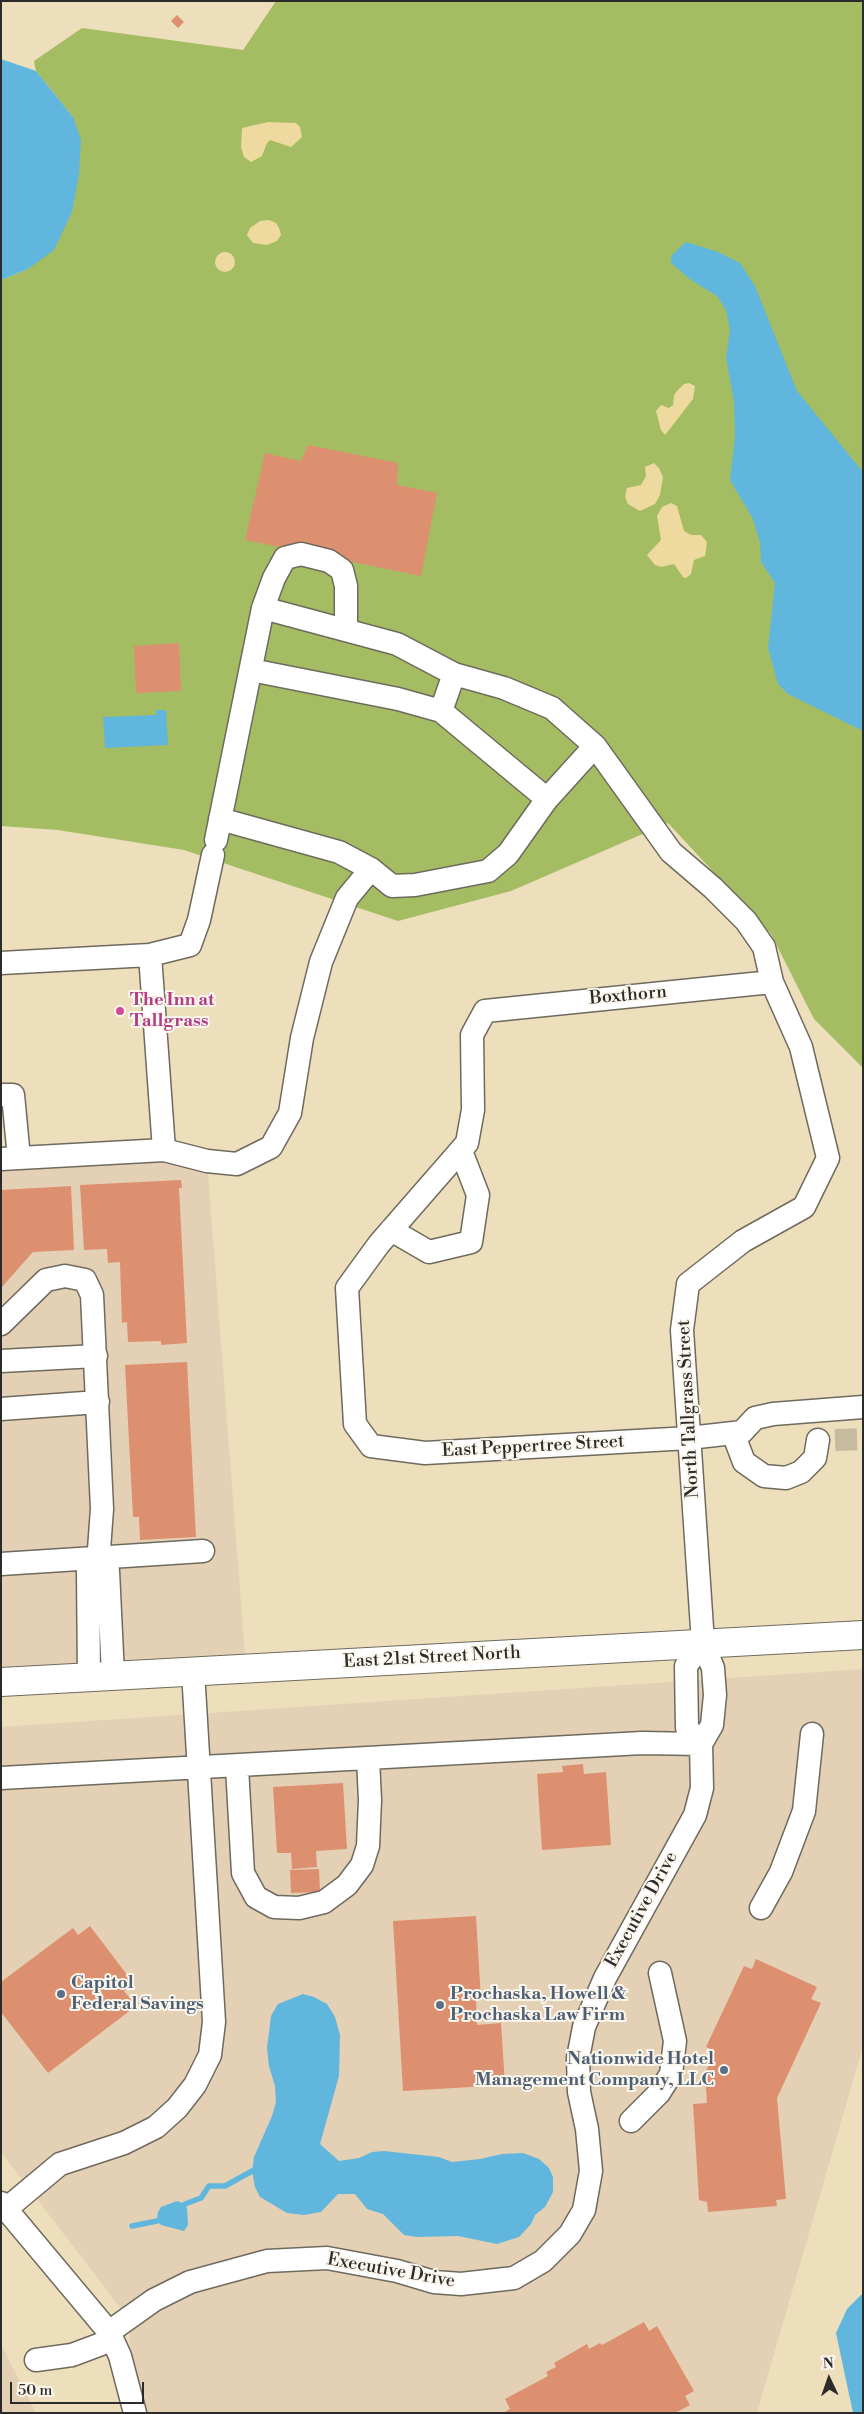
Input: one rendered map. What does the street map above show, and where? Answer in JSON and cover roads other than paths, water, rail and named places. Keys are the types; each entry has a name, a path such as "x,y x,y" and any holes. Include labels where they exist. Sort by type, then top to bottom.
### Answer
{"main road":[{"name":"East 21st Street North","path":"1,1682 863,1635"}],"street":[{"path":"1,963 150,955 190,945 199,920 217,838 263,608 274,578 285,558 301,554 329,561 342,570 346,586 346,630"},
{"name":"North Tallgrass Street","path":"263,608 397,644 454,674 504,688 552,708 595,746 671,852 713,888 746,921 764,947 772,982 801,1047 828,1158 804,1207 743,1241 688,1284 682,1330 703,1643"},
{"path":"251,670 398,699 441,711 547,799"},
{"path":"441,711 454,674"},
{"path":"217,838 339,852 371,869 392,886 415,885 488,871 508,854 547,799 595,746"},
{"path":"1,1095 14,1095 10,1159 164,1150 207,1161 237,1164 271,1146 290,1113 302,1038 321,962 347,898 371,869"},
{"path":"150,955 164,1150"},
{"name":"Boxthorn","path":"461,1151 467,1143 473,1110 472,1035 485,1011 772,982"},
{"path":"461,1151 478,1195 471,1242 429,1252 391,1230 461,1151"},
{"name":"East Peppertree Street","path":"391,1230 347,1288 354,1424 371,1446 425,1452 690,1438 733,1433"},
{"path":"1,1324 46,1280 65,1276 84,1280 92,1295 102,1509 98,1560 88,1572 101,1676"},
{"path":"1,1361 96,1356"},
{"path":"1,1409 98,1402"},
{"path":"818,1410 827,1440 815,1458 801,1472 786,1478 764,1476 744,1462 733,1433 742,1432 755,1418 773,1414 818,1410 863,1407"},
{"path":"1,1564 98,1560 203,1551"},
{"name":"Executive Drive","path":"36,2360 72,2355 111,2336 154,2300 190,2282 267,2261 327,2258 397,2271 434,2282 461,2284 514,2278 543,2261 570,2234 584,2210 591,2171 587,2129 579,2092 578,2058 584,2027 605,1978 695,1815 702,1788 701,1744 712,1725 714,1695 713,1668 703,1643"},
{"path":"135,2413 120,2356 111,2336 4,2206 60,2164 124,2143 156,2127 177,2108 195,2085 210,2055 214,2022 193,1671"},
{"path":"761,1908 781,1872 804,1811 812,1734"},
{"path":"1,1778 237,1767 642,1743 701,1744"},
{"path":"237,1767 243,1873 256,1897 274,1906 299,1908 324,1902 347,1885 362,1865 368,1846 370,1800 368,1759"},
{"path":"206,1874 243,1873"},
{"path":"631,2121 659,2093 671,2074 675,2041 660,1973"}],"water":[{"path":"1,59 36,71 73,117 81,140 79,174 72,212 54,250 28,269 1,280"},
{"path":"686,242 718,252 740,263 755,286 797,391 863,472 863,731 788,694 778,684 768,648 775,583 761,562 760,543 753,519 730,480 735,436 734,401 726,358 730,330 726,310 717,296 691,280 671,263 671,256"},
{"path":"156,710 166,710 168,745 105,748 103,717 156,715"},
{"path":"303,1994 327,2004 335,2017 340,2035 339,2076 320,2144 339,2161 359,2158 372,2152 384,2151 439,2157 452,2162 502,2154 523,2153 539,2159 549,2168 553,2177 553,2192 545,2207 535,2215 531,2224 519,2237 497,2244 458,2236 417,2237 404,2235 383,2214 367,2209 355,2194 338,2194 321,2212 304,2215 287,2213 260,2197 255,2187 252,2171 254,2157 276,2102 275,2086 269,2066 267,2048 271,2016 278,2004"},
{"path":"177,2201 185,2204 187,2208 188,2225 184,2231 161,2225 157,2221 158,2212 161,2207"},
{"path":"863,2293 863,2413 853,2413 836,2333 847,2309"}],"waterway":[{"path":"185,2204 201,2198 209,2186 225,2186 252,2171"},
{"path":"132,2226 157,2221"}],"tunnel":[{"path":"835,1440 863,1439"}],"place":[{"name":"The Inn at Tallgrass","path":"120,1011"},
{"name":"Capitol Federal Savings","path":"61,1994"},
{"name":"Prochaska, Howell & Prochaska Law Firm","path":"440,2005"},
{"name":"Nationwide Hotel Management Company, LLC","path":"724,2070"}]}
